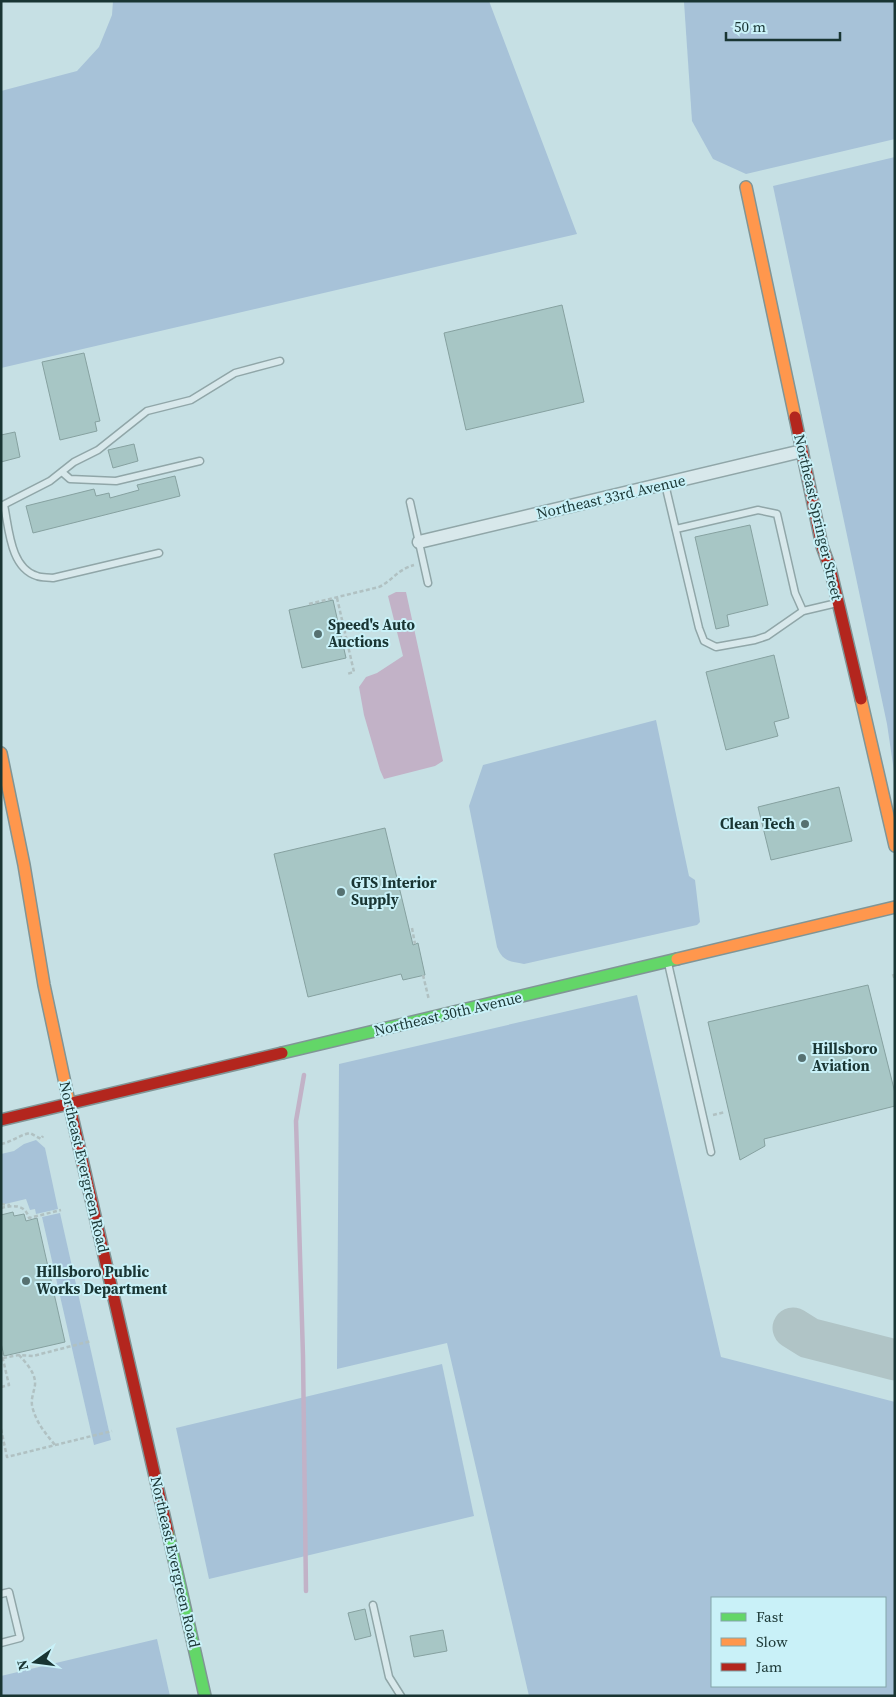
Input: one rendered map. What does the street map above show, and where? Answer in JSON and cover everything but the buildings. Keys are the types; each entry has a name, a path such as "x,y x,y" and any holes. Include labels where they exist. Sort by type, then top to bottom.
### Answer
{"street":[{"name":"Northeast Springer Street","path":"746,188 822,546 830,568 895,846"},
{"name":"Northeast 33rd Avenue","path":"419,542 802,451"},
{"name":"Northeast Evergreen Road","path":"1,753 24,865 44,985 69,1104 206,1696"},
{"name":"Northeast 30th Avenue","path":"1,1120 895,907"}],"lane":[{"path":"159,553 53,578 37,576 25,569 16,558 3,506 50,481 74,462 98,450 147,411 191,400 235,373 280,362"},
{"path":"62,472 70,479 116,481 200,462"},
{"path":"665,484 699,628 704,641 716,647 767,636 802,611 838,603"},
{"path":"410,502 428,583"},
{"path":"676,529 758,510 777,514 795,593 802,611"},
{"path":"668,961 710,1152"},
{"path":"1,1594 9,1592 20,1638 1,1643"},
{"path":"373,1604 390,1677 401,1696"}],"path":[{"path":"309,604 379,587 386,584 399,572 416,565"},
{"path":"337,598 354,672 348,674"},
{"path":"412,928 415,944"},
{"path":"893,974 895,980"},
{"path":"422,975 428,1000"},
{"path":"713,1115 725,1112"},
{"path":"1,1144 30,1133 41,1139 43,1136"},
{"path":"1,1204 20,1207 27,1212 28,1218 61,1210"},
{"path":"1,1208 11,1205"},
{"path":"3,1358 19,1354 33,1356 91,1341"},
{"path":"1,1351 9,1385 1,1387"},
{"path":"19,1354 34,1376 35,1385 32,1403 37,1420 55,1445"},
{"path":"1,1429 7,1457 112,1430"}],"shaded area":[{"path":"113,1 489,1 577,234 1,368 1,91 77,71 99,47 112,15"},
{"path":"895,1 895,139 746,174 713,159 692,121 684,2"},
{"path":"895,157 895,778 887,724 773,186"},
{"path":"396,592 406,592 443,761 435,766 384,779 364,715 359,687 366,677 377,673 403,656 388,596"},
{"path":"656,720 689,876 695,880 700,922 697,925 524,964 504,958 497,947 469,806 483,765"},
{"path":"637,995 721,1357 895,1402 895,1696 529,1696 447,1343 337,1369 339,1064"},
{"path":"36,1140 45,1148 58,1209 36,1214 35,1209 30,1210 26,1199 1,1205 1,1154 14,1151 24,1144"},
{"path":"60,1213 111,1440 94,1445 42,1217"},
{"path":"442,1364 474,1516 209,1579 176,1428"},
{"path":"157,1639 170,1696 1,1696 1,1676"}],"waterway":[{"path":"304,1075 296,1121 303,1356 306,1591"}],"taxiway":[{"path":"793,1328 809,1338 895,1360"}],"traffic: fast":[{"path":"282,1053 677,959"},
{"path":"168,1533 205,1696"}],"traffic: slow":[{"path":"746,187 795,417"},
{"path":"861,699 895,846"},
{"path":"1,753 24,865 44,985 72,1116"},
{"path":"677,959 895,907"}],"traffic: jam":[{"path":"795,417 822,546 830,568 861,699"},
{"path":"1,1120 282,1053"},
{"path":"72,1116 168,1533"}],"place":[{"name":"Speed's Auto Auctions","path":"318,634"},
{"name":"Clean Tech","path":"805,824"},
{"name":"GTS Interior Supply","path":"341,892"},
{"name":"Hillsboro Aviation","path":"802,1058"},
{"name":"Hillsboro Public Works Department","path":"26,1281"}]}
